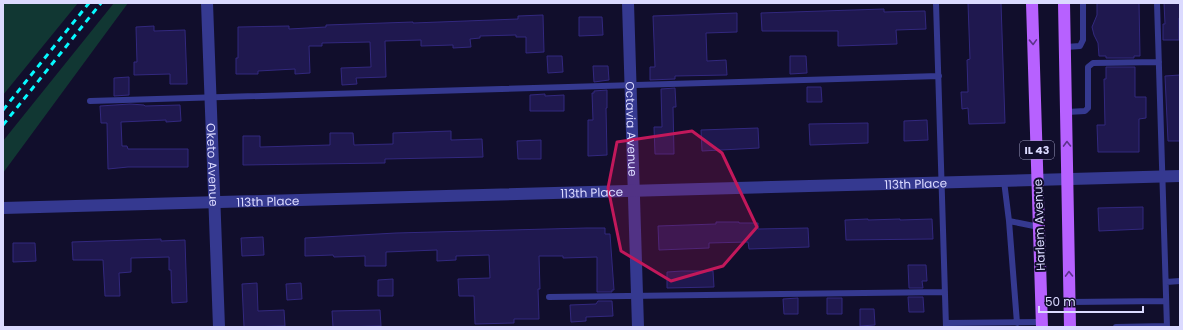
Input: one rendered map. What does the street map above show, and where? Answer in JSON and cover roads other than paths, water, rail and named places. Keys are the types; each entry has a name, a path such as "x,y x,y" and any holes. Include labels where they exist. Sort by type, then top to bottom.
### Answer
{"main road":[{"name":"Harlem Avenue","path":"1032,3 1042,325"},
{"name":"IL 43","path":"1064,3 1070,327"}],"street":[{"name":"Oketo Avenue","path":"207,3 219,327"},
{"name":"Octavia Avenue","path":"628,3 638,327"},
{"name":"113th Place","path":"3,208 1180,176"}],"lane":[{"path":"936,3 946,325 1017,322 1042,325"},
{"path":"1066,47 1080,46 1084,40 1083,3"},
{"path":"1116,327 1167,326 1157,3"},
{"path":"1067,112 1085,111 1088,108 1088,67 1093,63 1159,62"},
{"path":"90,101 939,76"},
{"path":"1004,181 1009,221 1017,322"},
{"path":"1009,221 1039,227"},
{"path":"1166,282 1180,282"},
{"path":"549,297 945,292"},
{"path":"1070,302 1166,301"}],"railway":[{"path":"3,110 89,3"},
{"path":"3,125 101,3"}]}
